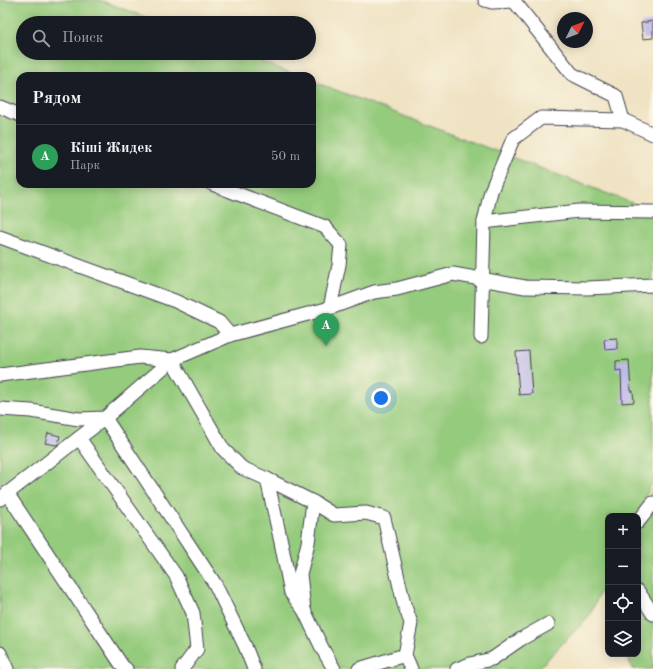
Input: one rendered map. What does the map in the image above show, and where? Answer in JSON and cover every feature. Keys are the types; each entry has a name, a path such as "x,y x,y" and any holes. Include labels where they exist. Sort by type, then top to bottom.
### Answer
{"street":[{"path":"485,0 492,2 514,0 572,74 616,96 623,120"},
{"path":"0,107 16,113"},
{"path":"481,337 484,222 491,191 513,139 540,118 623,120 653,134"},
{"path":"223,188 325,227 341,245 339,265 330,308"},
{"path":"484,222 579,211 653,212"},
{"path":"0,237 175,301 219,322 230,335"},
{"path":"126,669 123,667 3,496 106,418 172,360 230,335 330,308 374,292 397,289 453,274 525,288 587,288 653,285"},
{"path":"4,372 140,357 172,360"},
{"path":"172,360 223,449 242,468 313,502 334,515 366,513 384,518 404,604 411,623 405,655 411,669"},
{"path":"0,409 31,411 79,419 106,418"},
{"path":"106,418 215,584 246,646 254,669"},
{"path":"79,438 176,576 193,613 197,649 182,669"},
{"path":"267,479 282,542 290,593 304,610 334,669"},
{"path":"304,610 300,574 308,543 313,502"},
{"path":"641,518 653,503"},
{"path":"641,596 653,614"},
{"path":"457,669 470,664 492,659 521,639 548,624"},
{"path":"0,653 6,669"},
{"path":"358,669 405,655"}],"green space":[{"path":"0,0 100,0 142,16 16,16 16,60 257,60 289,72 16,72 16,188 316,188 316,83 653,211 653,481 637,513 605,513 605,582 589,616 538,669 0,669"},
{"path":"653,489 653,669 632,669 628,657 641,657 641,515"}],"building":[{"path":"653,21 653,38 643,39 641,23"},
{"path":"617,338 617,349 605,350 604,339"},
{"path":"529,351 532,394 519,395 516,352"},
{"path":"629,360 631,391 633,391 634,402 622,403 621,370 616,371 616,361"},
{"path":"48,433 60,436 58,444 45,443"}],"place":[{"name":"Кіші Жидек","path":"326,346"}]}
